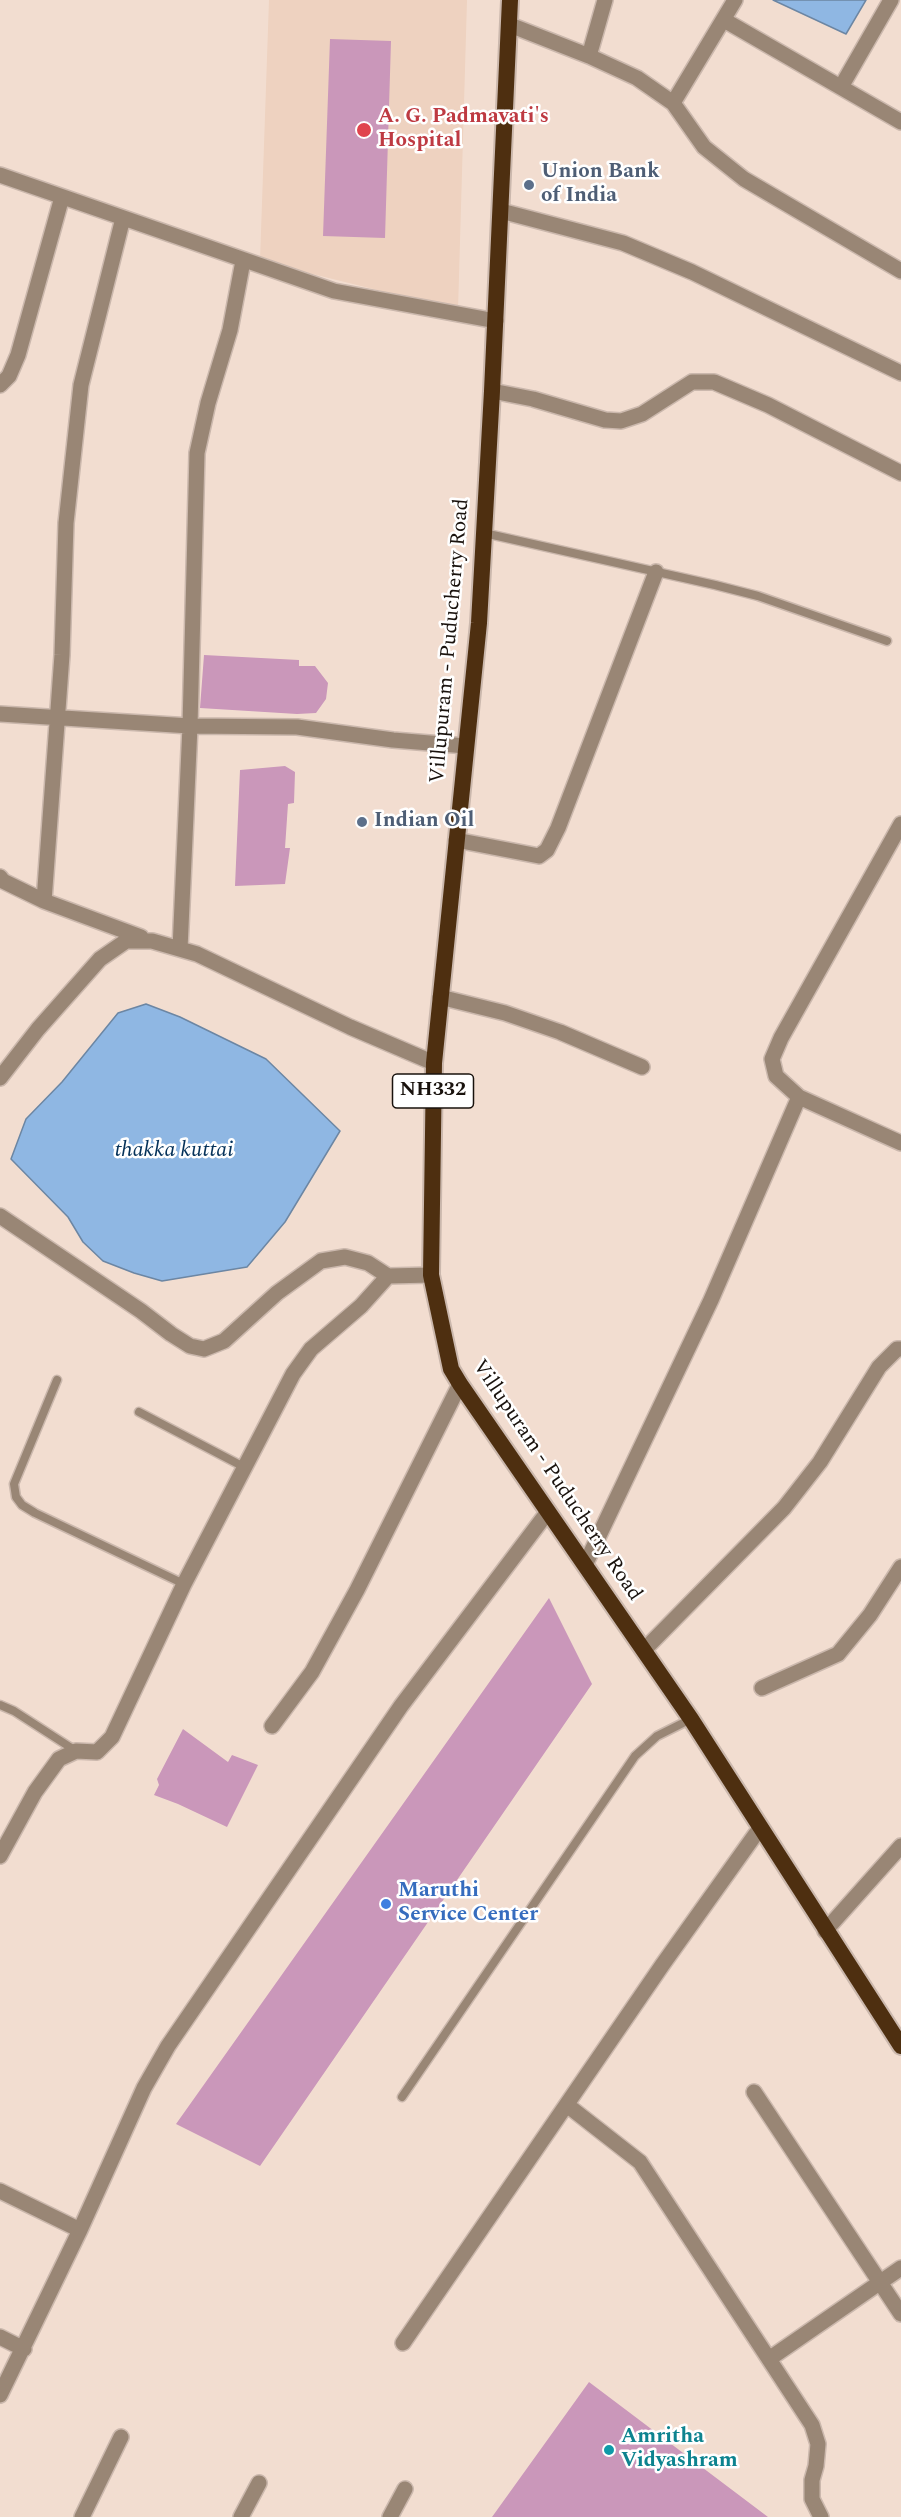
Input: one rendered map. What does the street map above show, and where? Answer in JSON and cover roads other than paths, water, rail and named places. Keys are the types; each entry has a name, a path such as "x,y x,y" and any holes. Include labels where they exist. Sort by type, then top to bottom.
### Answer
{"highway":[{"name":"Villupuram - Puducherry Road","path":"510,0 496,321 479,623 434,1063 431,1275 451,1369 460,1384 691,1719 825,1931 901,2046"}],"street":[{"path":"589,56 605,0"},
{"path":"673,104 735,0"},
{"path":"841,87 891,0"},
{"path":"724,20 901,122"},
{"path":"510,25 589,56 637,78 673,104 704,147 744,179 901,271"},
{"path":"0,175 334,291 496,321"},
{"path":"0,386 9,376 18,355 62,197"},
{"path":"501,211 623,243 693,272 901,373"},
{"path":"44,901 62,655 66,523 81,385 123,218"},
{"path":"180,949 190,726 197,453 208,403 230,330 243,261"},
{"path":"492,391 533,399 605,420 621,421 642,414 692,382 714,382 768,405 901,473"},
{"path":"456,840 539,856 547,850 558,828 656,572"},
{"path":"0,714 190,726 297,727 393,740 466,746"},
{"path":"901,824 781,1038 772,1059 776,1076 799,1097 901,1143"},
{"path":"1,882 44,901 152,941 197,954 350,1027 434,1063"},
{"path":"0,1078 38,1029 100,959 126,941 152,941"},
{"path":"440,997 505,1013 560,1032 642,1067"},
{"path":"585,1565 711,1300 799,1097"},
{"path":"0,1216 141,1311 171,1334 190,1346 204,1349 224,1341 277,1293 321,1260 345,1257 368,1263 388,1276 431,1275"},
{"path":"0,1856 47,1775 59,1759 76,1751 97,1752 112,1737 184,1584 293,1374 311,1349 361,1306 388,1276"},
{"path":"644,1650 784,1508 820,1462 879,1367 897,1349 901,1349"},
{"path":"272,1726 312,1672 357,1590 460,1384"},
{"path":"0,2395 80,2230 144,2088 168,2046 401,1706 547,1513"},
{"path":"762,1688 838,1654 870,1615 901,1567"},
{"path":"403,2343 760,1828"},
{"path":"825,1931 901,1846"},
{"path":"754,2092 901,2314"},
{"path":"567,2104 640,2162 812,2425 818,2444 812,2480 812,2499 821,2517"},
{"path":"0,2191 80,2230"},
{"path":"769,2359 901,2268"},
{"path":"0,2337 24,2349"},
{"path":"82,2517 120,2437"},
{"path":"241,2517 259,2483"},
{"path":"390,2517 405,2489"}],"lane":[{"path":"484,533 758,597 887,641"},
{"path":"57,1380 14,1484 16,1497 22,1505 36,1513 184,1584"},
{"path":"139,1412 244,1467"},
{"path":"0,1705 14,1711 76,1751"},
{"path":"402,2097 635,1756 657,1736 691,1719"}],"water":[{"path":"773,0 866,0 846,34"},
{"name":"thakka kuttai","path":"146,1004 180,1017 266,1059 340,1131 285,1222 247,1267 162,1281 103,1261 83,1242 68,1217 11,1159 26,1119 62,1082 118,1013"}],"place":[{"name":"A. G. Padmavati's Hospital","path":"364,130"},
{"name":"Union Bank of India","path":"529,185"},
{"name":"Indian Oil","path":"362,822"},
{"name":"Maruthi Service Center","path":"386,1904"},
{"name":"Amritha Vidyashram","path":"609,2450"}]}
